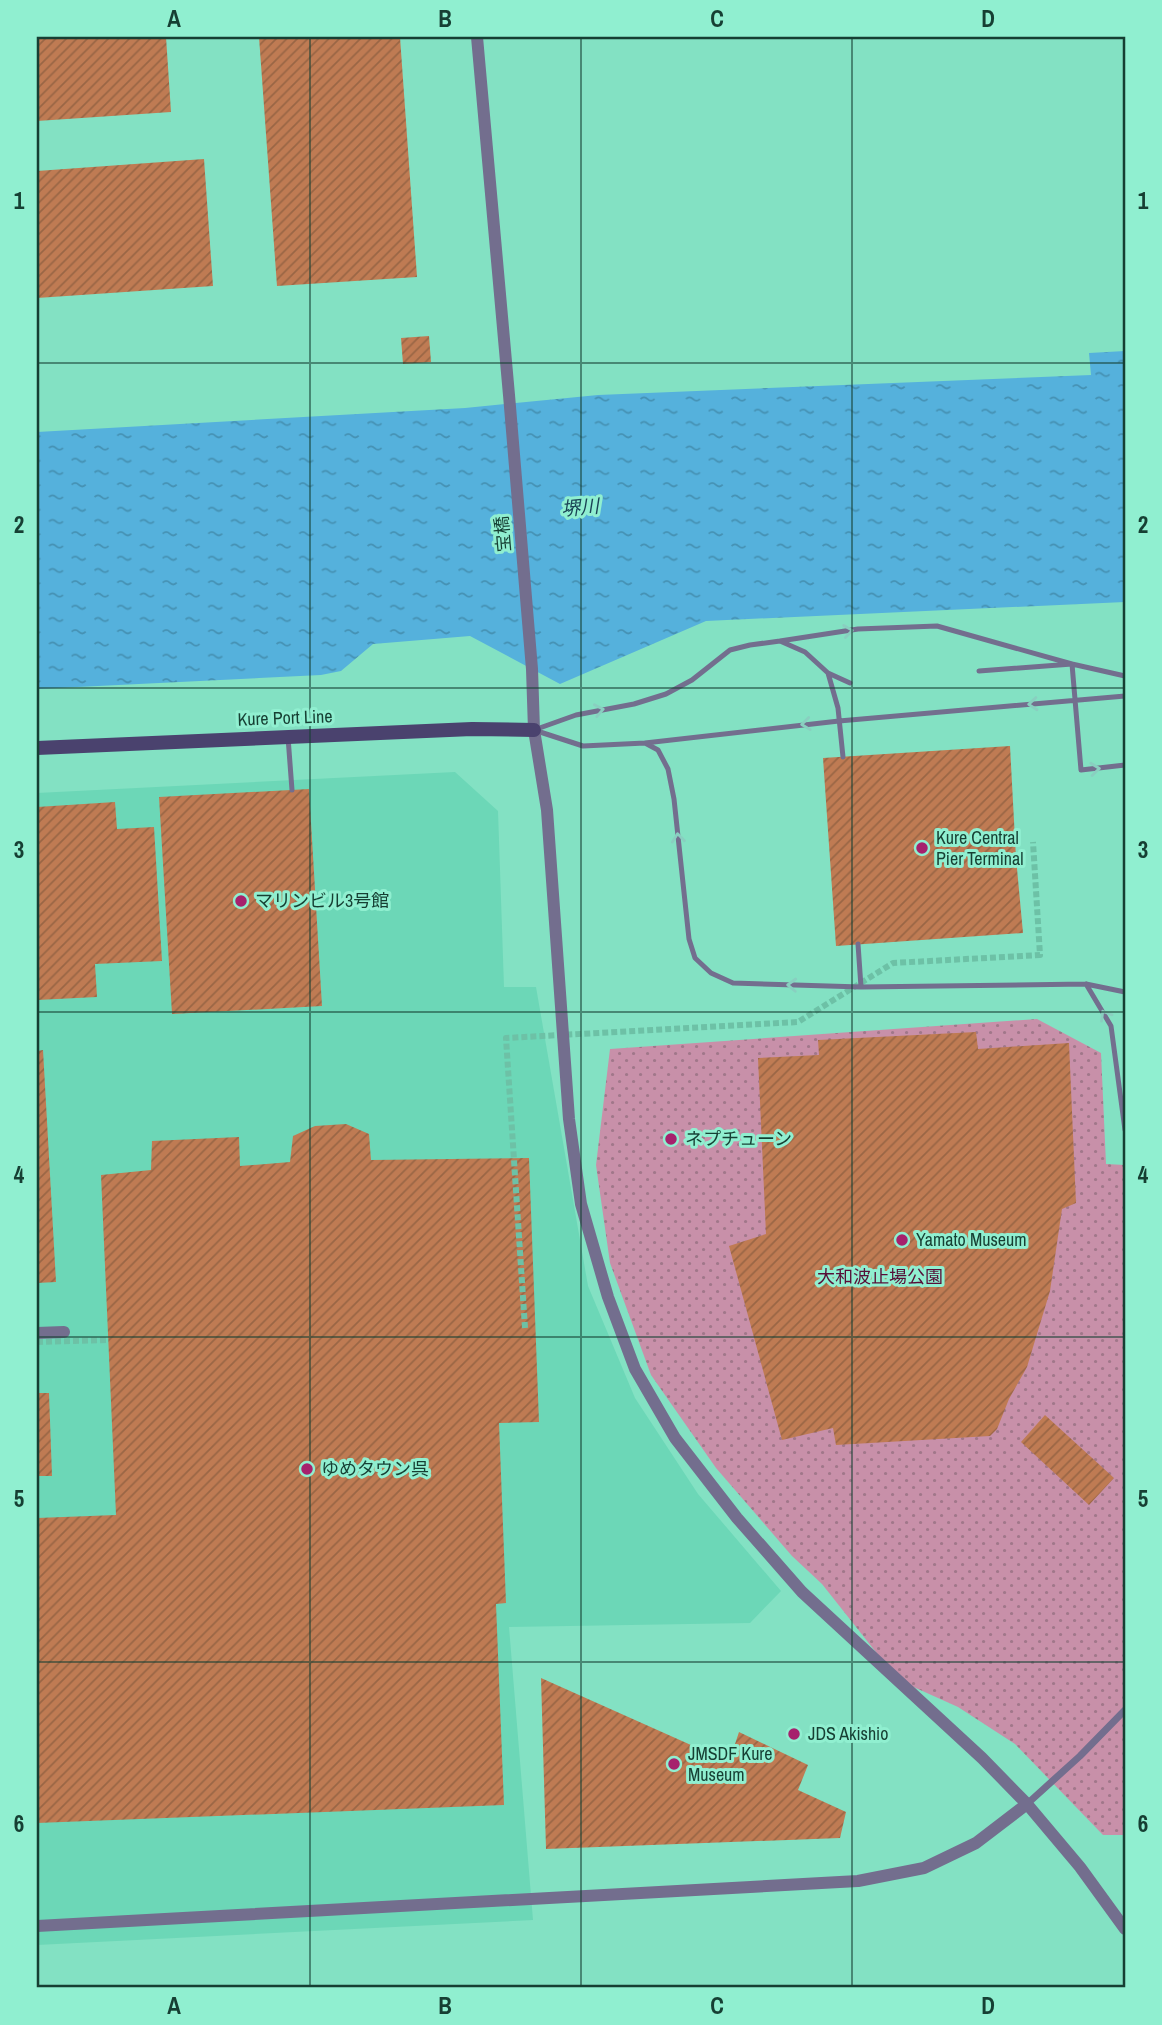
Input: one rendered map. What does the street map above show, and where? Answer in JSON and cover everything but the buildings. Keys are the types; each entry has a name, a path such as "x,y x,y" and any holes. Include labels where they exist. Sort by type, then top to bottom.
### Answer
{"main road":[{"name":"Kure Port Line","path":"37,748 472,729 534,730"}],"street":[{"name":"宝橋","path":"477,37 532,669 534,730 547,810 569,1119 581,1204 608,1297 635,1369 675,1438 737,1518 802,1592 982,1758 1027,1804 1080,1867 1125,1929"},
{"path":"37,1333 64,1332"},
{"path":"37,1926 858,1881 924,1868 976,1843 1027,1804 1125,1710"}],"lane":[{"path":"534,730 576,715 634,704 666,694 692,680 730,650 858,629 937,626 1125,676"},
{"path":"780,641 805,652 828,673 850,683"},
{"path":"979,671 1072,664"},
{"path":"1072,664 1081,770 1125,765"},
{"path":"828,673 838,708 843,757"},
{"path":"534,730 583,746 645,743 839,720 1125,696"},
{"path":"288,737 292,790"},
{"path":"645,743 658,750 668,769 674,799 689,939 695,958 711,973 733,983 861,987 1086,984 1125,992"},
{"path":"858,944 861,987"},
{"path":"1086,984 1111,1026 1125,1130"}],"shaded area":[{"path":"455,772 498,811 504,987 536,987 588,1286 635,1398 698,1494 781,1591 750,1623 509,1627 533,1920 37,1945 37,793"}],"green space":[{"name":"大和波止場公園","path":"1037,1019 1101,1053 1106,1164 1125,1165 1125,1835 1103,1835 1015,1744 958,1707 898,1680 822,1584 792,1556 716,1468 651,1375 610,1263 596,1165 610,1049"}],"water":[{"name":"堺川","path":"1125,351 1125,602 706,621 560,684 470,636 373,644 341,671 321,675 37,689 37,432 465,408 598,395 1091,375 1089,353"}],"tunnel":[{"path":"525,1328 506,1038 798,1022 893,963 1040,955 1033,842"},
{"path":"37,1342 108,1340"}],"place":[{"name":"Kure Central Pier Terminal","path":"922,848"},
{"name":"マリンビル3号館","path":"241,901"},
{"name":"ネプチューン","path":"671,1139"},
{"name":"Yamato Museum","path":"902,1240"},
{"name":"ゆめタウン呉","path":"307,1469"},
{"name":"JDS Akishio","path":"794,1734"},
{"name":"JMSDF Kure Museum","path":"674,1764"}]}
